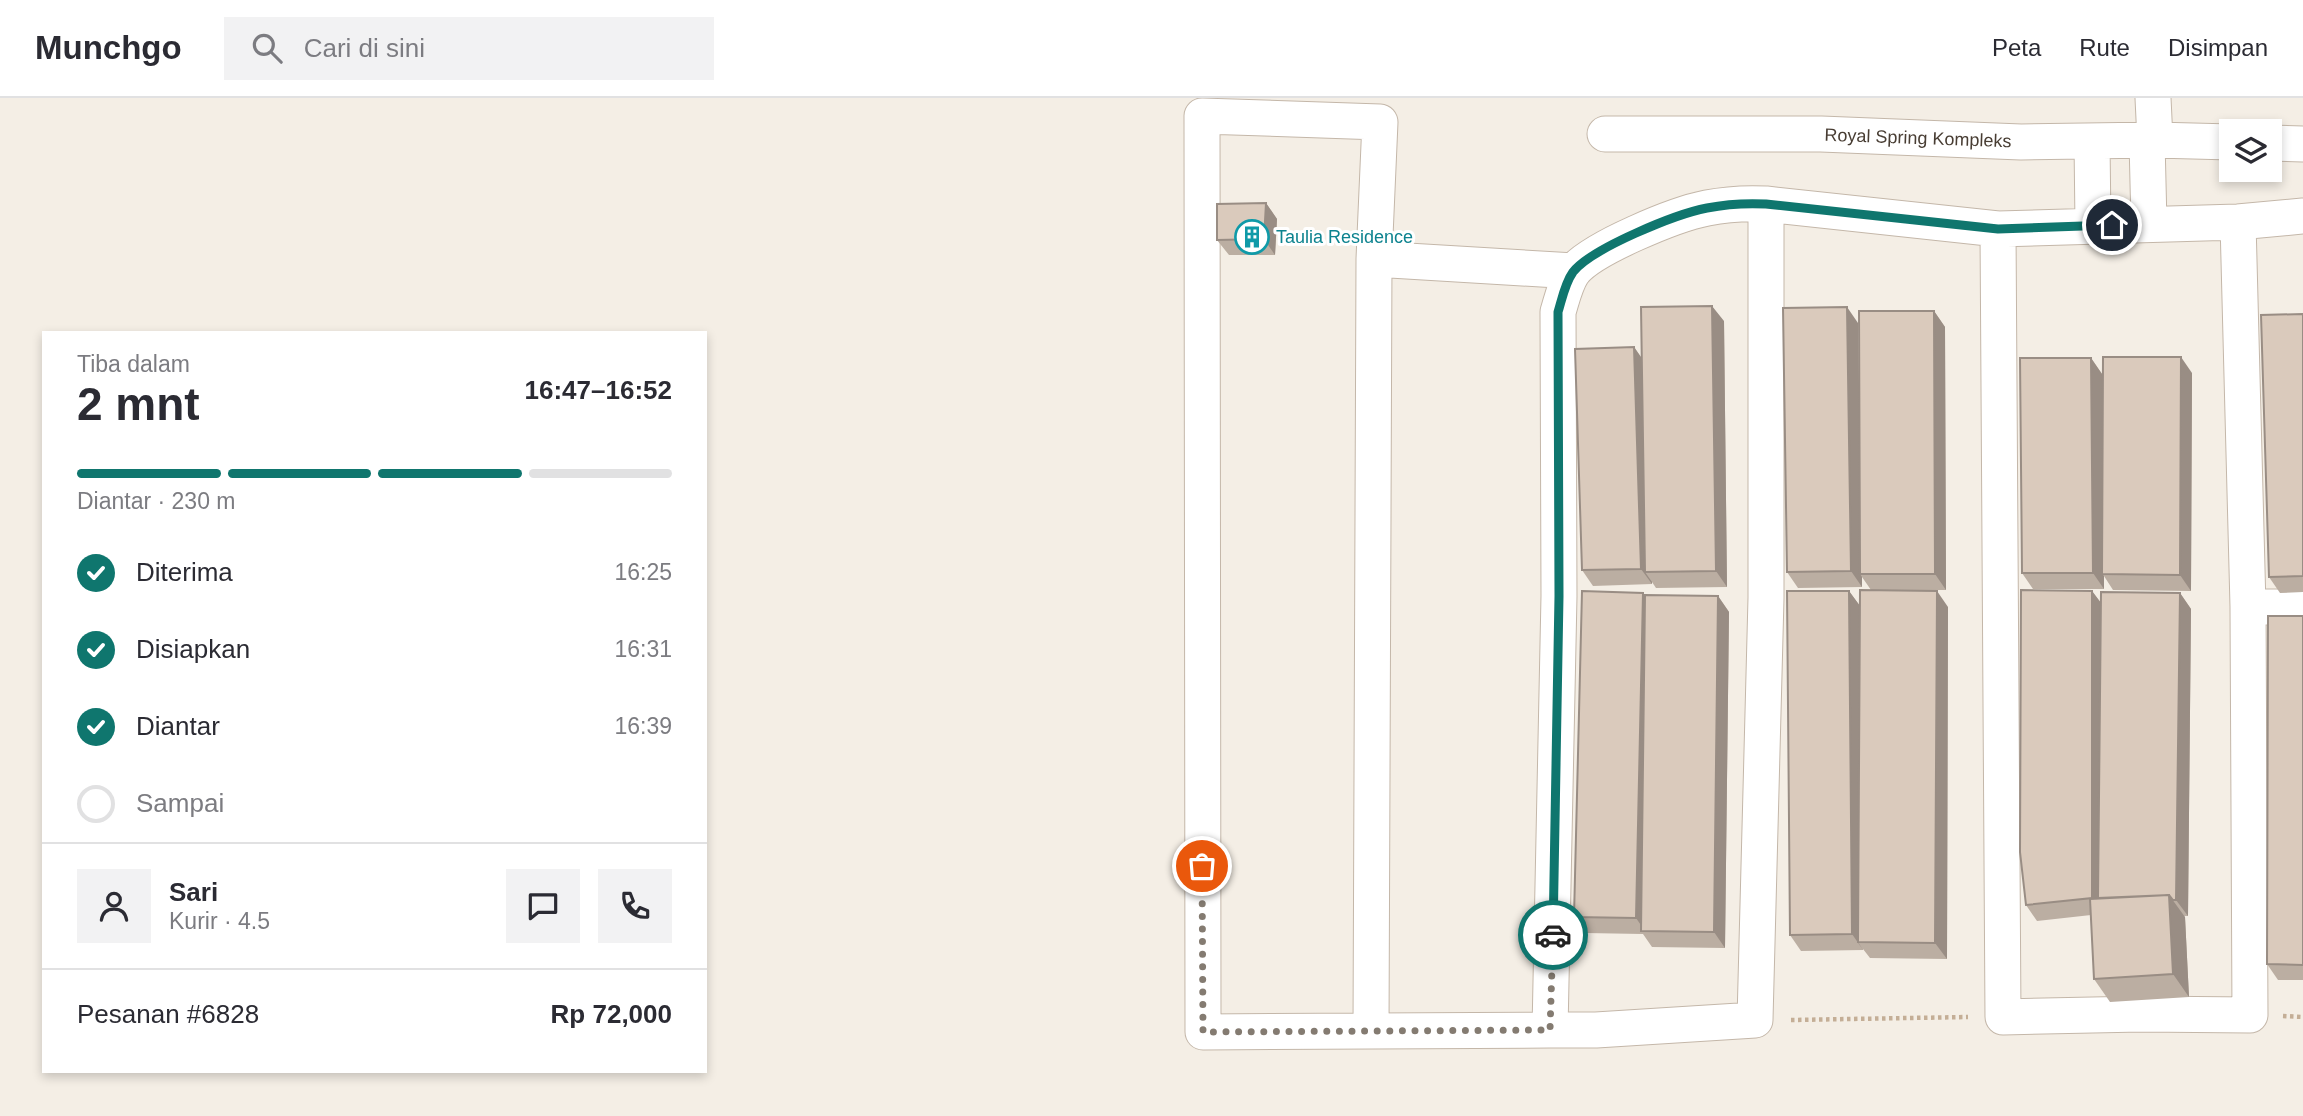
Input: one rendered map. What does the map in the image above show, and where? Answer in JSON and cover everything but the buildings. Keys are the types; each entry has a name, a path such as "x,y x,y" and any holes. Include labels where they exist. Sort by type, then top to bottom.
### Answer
{"street":[{"path":"2149,224 2153,98"},
{"path":"1371,1031 1374,259 1380,122 1202,116 1203,1032 1596,1030 1755,1020 1766,598 1766,204"},
{"name":"Royal Spring Kompleks","path":"1605,134 1821,134 2021,142 2219,142"},
{"path":"2092,141 2093,226"},
{"path":"2282,143 2303,144"},
{"path":"1550,1030 1559,596 1558,312 1567,283 1574,271 1592,255 1653,226 1715,206 1737,203 1998,229 2238,222 2303,216"},
{"path":"1998,229 2003,1017 2250,1015 2248,607 2238,222"},
{"path":"1374,259 1574,271"},
{"path":"2248,607 2303,607"}],"path":[{"path":"1755,1020 2003,1017"}],"way so far":[{"path":"1202,866 1203,1032 1550,1030 1553,935"}],"place":[{"name":"Taulia Residence","path":"1252,237"}],"route":[{"path":"1553,935 1559,596 1558,312 1567,283 1574,271 1592,255 1653,226 1704,208 1737,203 1998,229 2112,225"}]}
